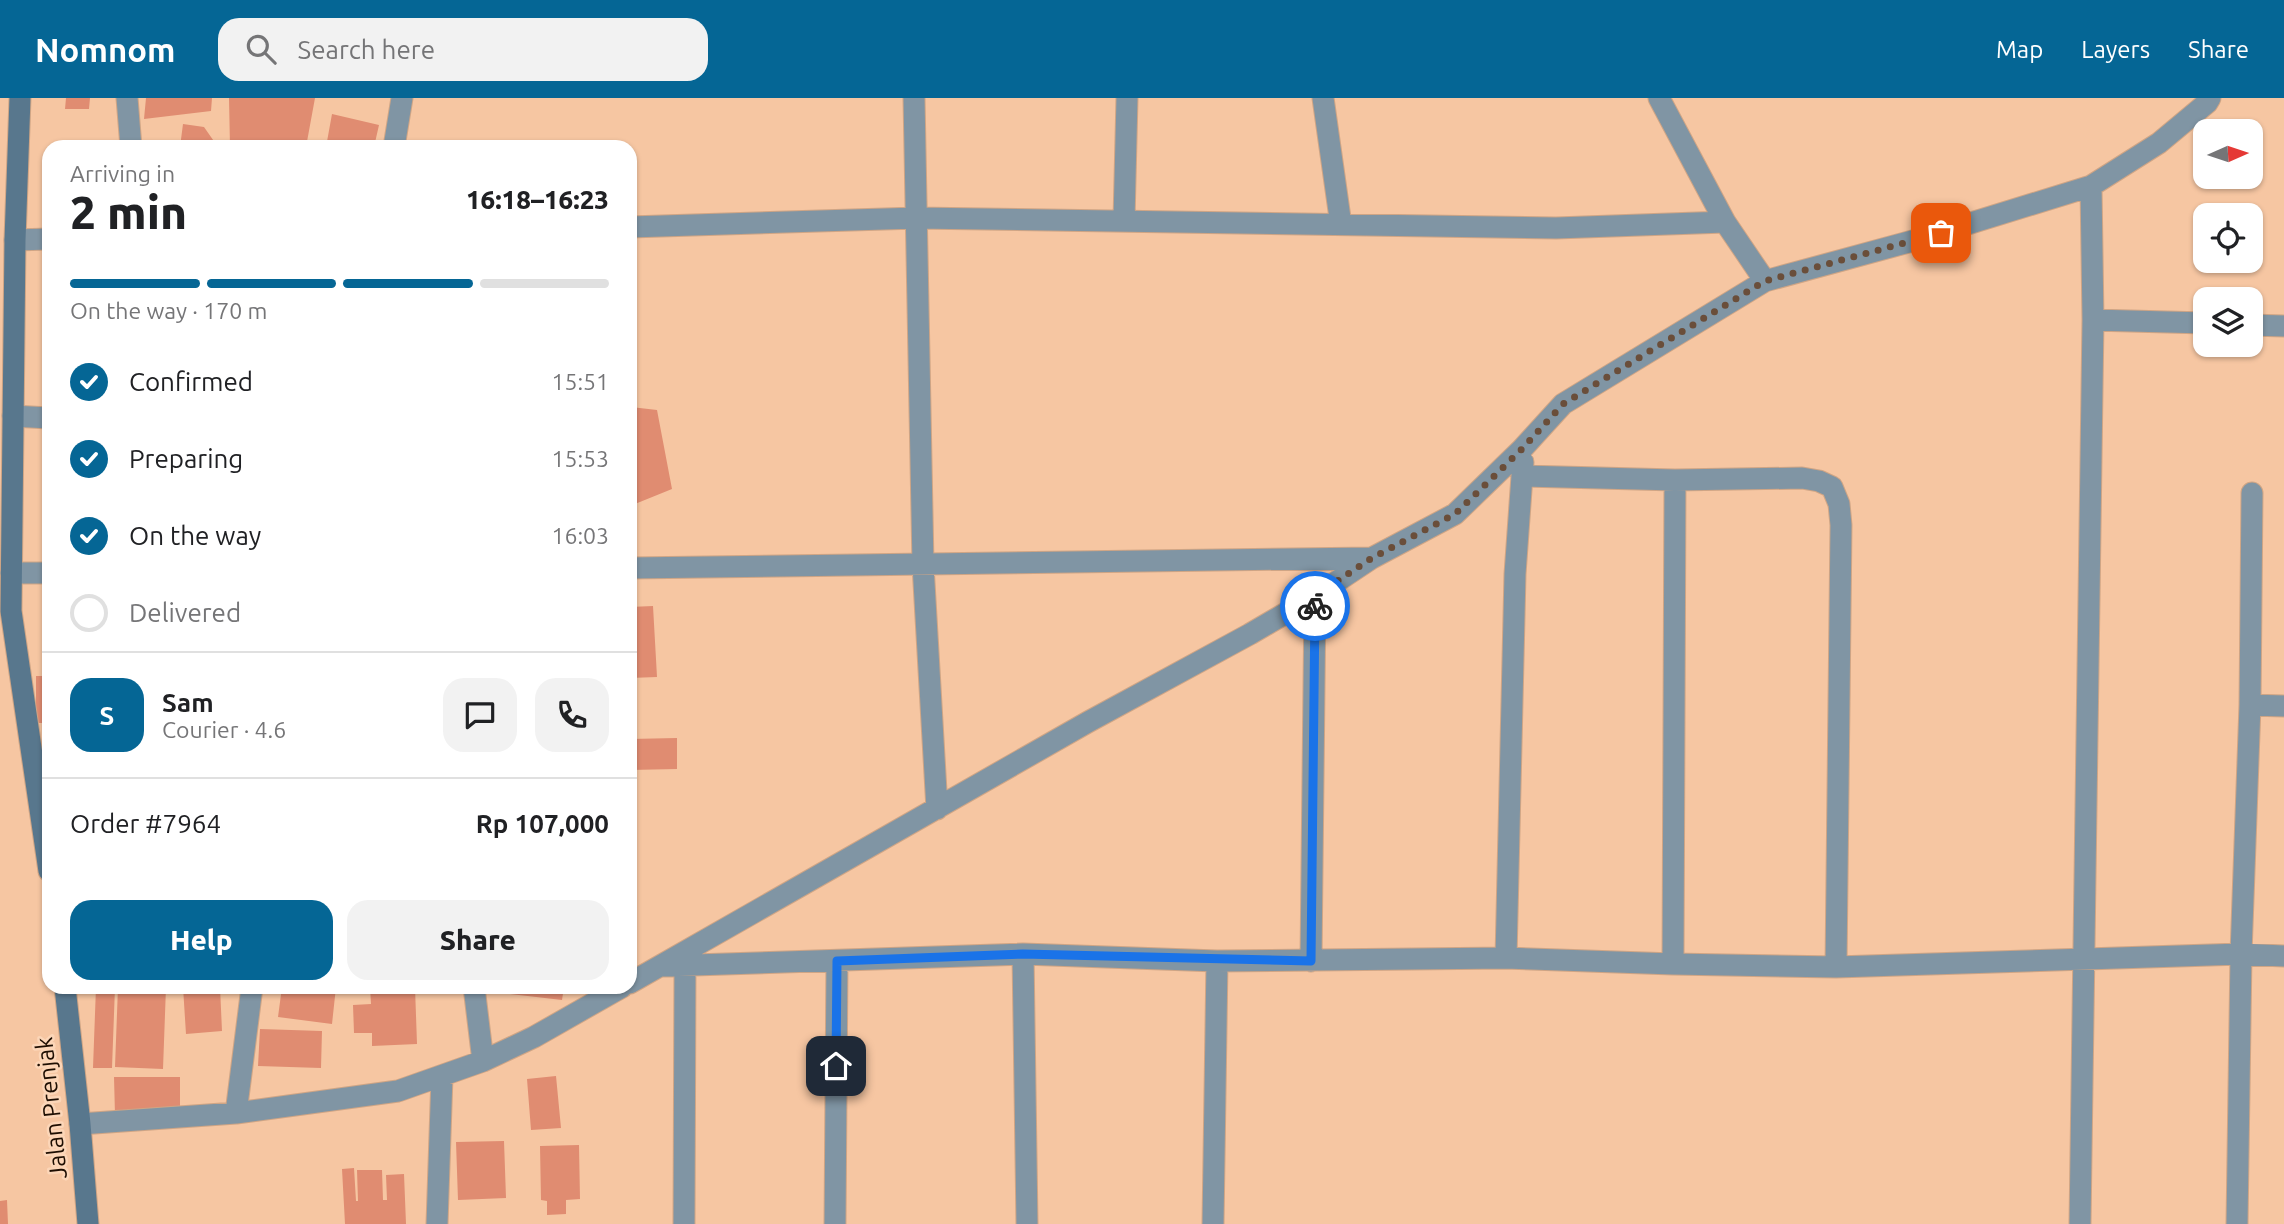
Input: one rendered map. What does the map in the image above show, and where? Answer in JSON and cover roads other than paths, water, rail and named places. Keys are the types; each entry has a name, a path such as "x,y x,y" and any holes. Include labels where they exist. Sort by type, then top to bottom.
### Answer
{"street":[{"path":"20,98 10,573 6,612 42,829"},
{"path":"127,98 130,140"},
{"path":"395,140 402,98"},
{"path":"914,98 923,565 937,809"},
{"path":"1124,220 1127,98"},
{"path":"1322,98 1341,225"},
{"path":"1659,98 1725,222 1765,281"},
{"path":"637,979 1088,722 1250,634 1315,596 1372,558 1455,514 1522,449 1563,404 1765,281 1916,240 2091,186 2159,143 2210,98"},
{"path":"2080,1224 2093,320 2091,186"},
{"path":"637,227 917,218 1556,228 1725,222"},
{"path":"15,240 42,239"},
{"path":"2093,320 2193,323"},
{"path":"2263,325 2284,326"},
{"path":"13,416 42,418"},
{"path":"1506,958 1515,574 1523,476 1522,449"},
{"path":"1523,476 1675,480 1810,479 1832,487 1839,504 1841,525 1836,967"},
{"path":"1672,964 1675,480"},
{"path":"2237,1224 2241,954 2250,705 2252,493"},
{"path":"637,568 1372,558"},
{"path":"10,573 42,573"},
{"path":"1311,961 1315,596"},
{"path":"2250,705 2284,706"},
{"path":"659,966 1023,954 1216,961 1506,958 1836,967 2241,954 2284,956"},
{"path":"1023,954 1027,1224"},
{"path":"835,1224 837,961"},
{"path":"1213,1224 1216,961"},
{"path":"684,1224 685,966"},
{"name":"Jalan Prenjak","path":"66,994 88,1224"},
{"path":"236,1113 250,994"},
{"path":"475,994 483,1061"},
{"path":"80,1124 236,1113 398,1091 483,1061 534,1037 610,994"},
{"path":"437,1224 442,1076"}]}
